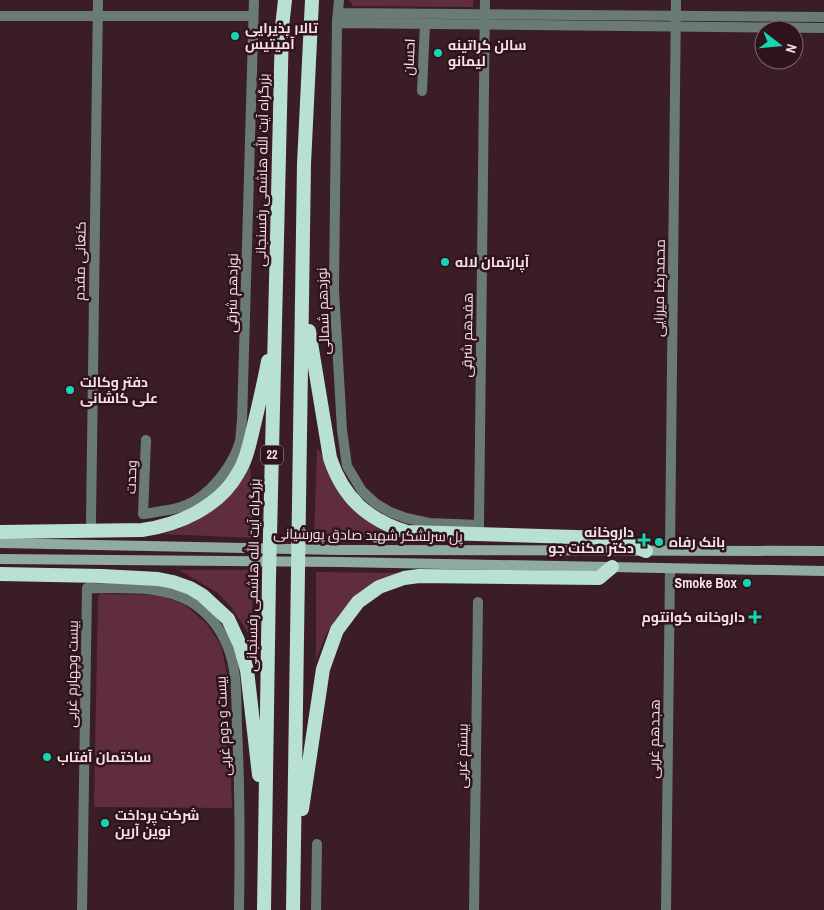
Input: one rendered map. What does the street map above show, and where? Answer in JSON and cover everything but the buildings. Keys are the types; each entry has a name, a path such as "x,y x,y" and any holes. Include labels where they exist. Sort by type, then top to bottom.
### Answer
{"highway":[{"name":"بزرگراه آیت الله هاشمی رفسنجانی","path":"264,910 269,578 282,27 285,0"},
{"name":"22","path":"293,910 304,164 312,0"},
{"path":"303,296 330,458 343,489 358,506 382,522 408,532 608,538 646,551"},
{"path":"0,532 142,530 158,528 201,510 213,501 227,488 238,473 246,455 276,324"},
{"path":"294,856 323,668 337,630 358,602 380,587 404,578 433,575 599,578 612,567"},
{"path":"0,574 158,579 190,588 215,605 228,618 236,633 244,656 265,821"}],"main road":[{"name":"پل سرلشکر شهید صادق پورشیانی","path":"0,543 340,550 824,551"},
{"name":"پل سرلشکر شهید صادق پورشیانی","path":"0,559 340,562 824,571"}],"street":[{"name":"کنعانی مقدم","path":"90,522 98,0"},
{"name":"نوزدهم شرقی","path":"144,514 180,507 196,500 224,472 240,440 254,0"},
{"name":"نوزدهم شمالی","path":"339,0 334,290 342,430 347,466 362,491 375,503 390,512 429,523 479,525"},
{"name":"هفدهم شرقی","path":"479,525 484,0"},
{"name":"محمدرضا میرزایی","path":"670,550 676,0"},
{"path":"0,16 253,16"},
{"path":"338,18 425,24 484,19"},
{"path":"338,18 676,21 824,18"},
{"path":"676,21 824,28"},
{"name":"احسان","path":"422,91 425,24"},
{"name":"وحدت","path":"144,514 146,440"},
{"name":"هجدهم غربی","path":"666,910 670,569"},
{"name":"بیست وچهارم غربی","path":"82,910 87,588"},
{"name":"بیست و دوم غربی","path":"87,588 154,589 170,592 191,602 208,615 219,630 227,646 233,666 236,692 240,791 239,910"},
{"name":"بیستم غربی","path":"474,910 478,602"},
{"path":"316,910 317,844"}],"shaded area":[{"path":"349,0 473,0 473,7 353,6"},
{"path":"317,448 341,496 363,517 392,533 392,538 314,539"},
{"path":"250,465 255,538 162,534 179,529 199,519 245,475"},
{"path":"179,570 254,570 251,637 231,607 218,593"},
{"path":"316,572 397,573 358,597 341,613 328,631 316,660"},
{"path":"101,594 160,595 185,605 206,623 221,645 227,674 232,808 94,807 98,596"}],"place":[{"name":"تالار پذیرایی آمیتیس","path":"235,36"},
{"name":"سالن کراتینه لیمانو","path":"438,53"},
{"name":"آپارتمان لاله","path":"445,262"},
{"name":"دفتر وکالت علی کاشانی","path":"70,390"},
{"name":"داروخانه دکتر مکنت جو","path":"644,540"},
{"name":"بانک رفاه","path":"659,542"},
{"name":"Smoke Box","path":"747,583"},
{"name":"داروخانه کوانتوم","path":"755,617"},
{"name":"ساختمان آفتاب","path":"47,757"},
{"name":"شرکت پرداخت نوین آرین","path":"105,823"}]}
